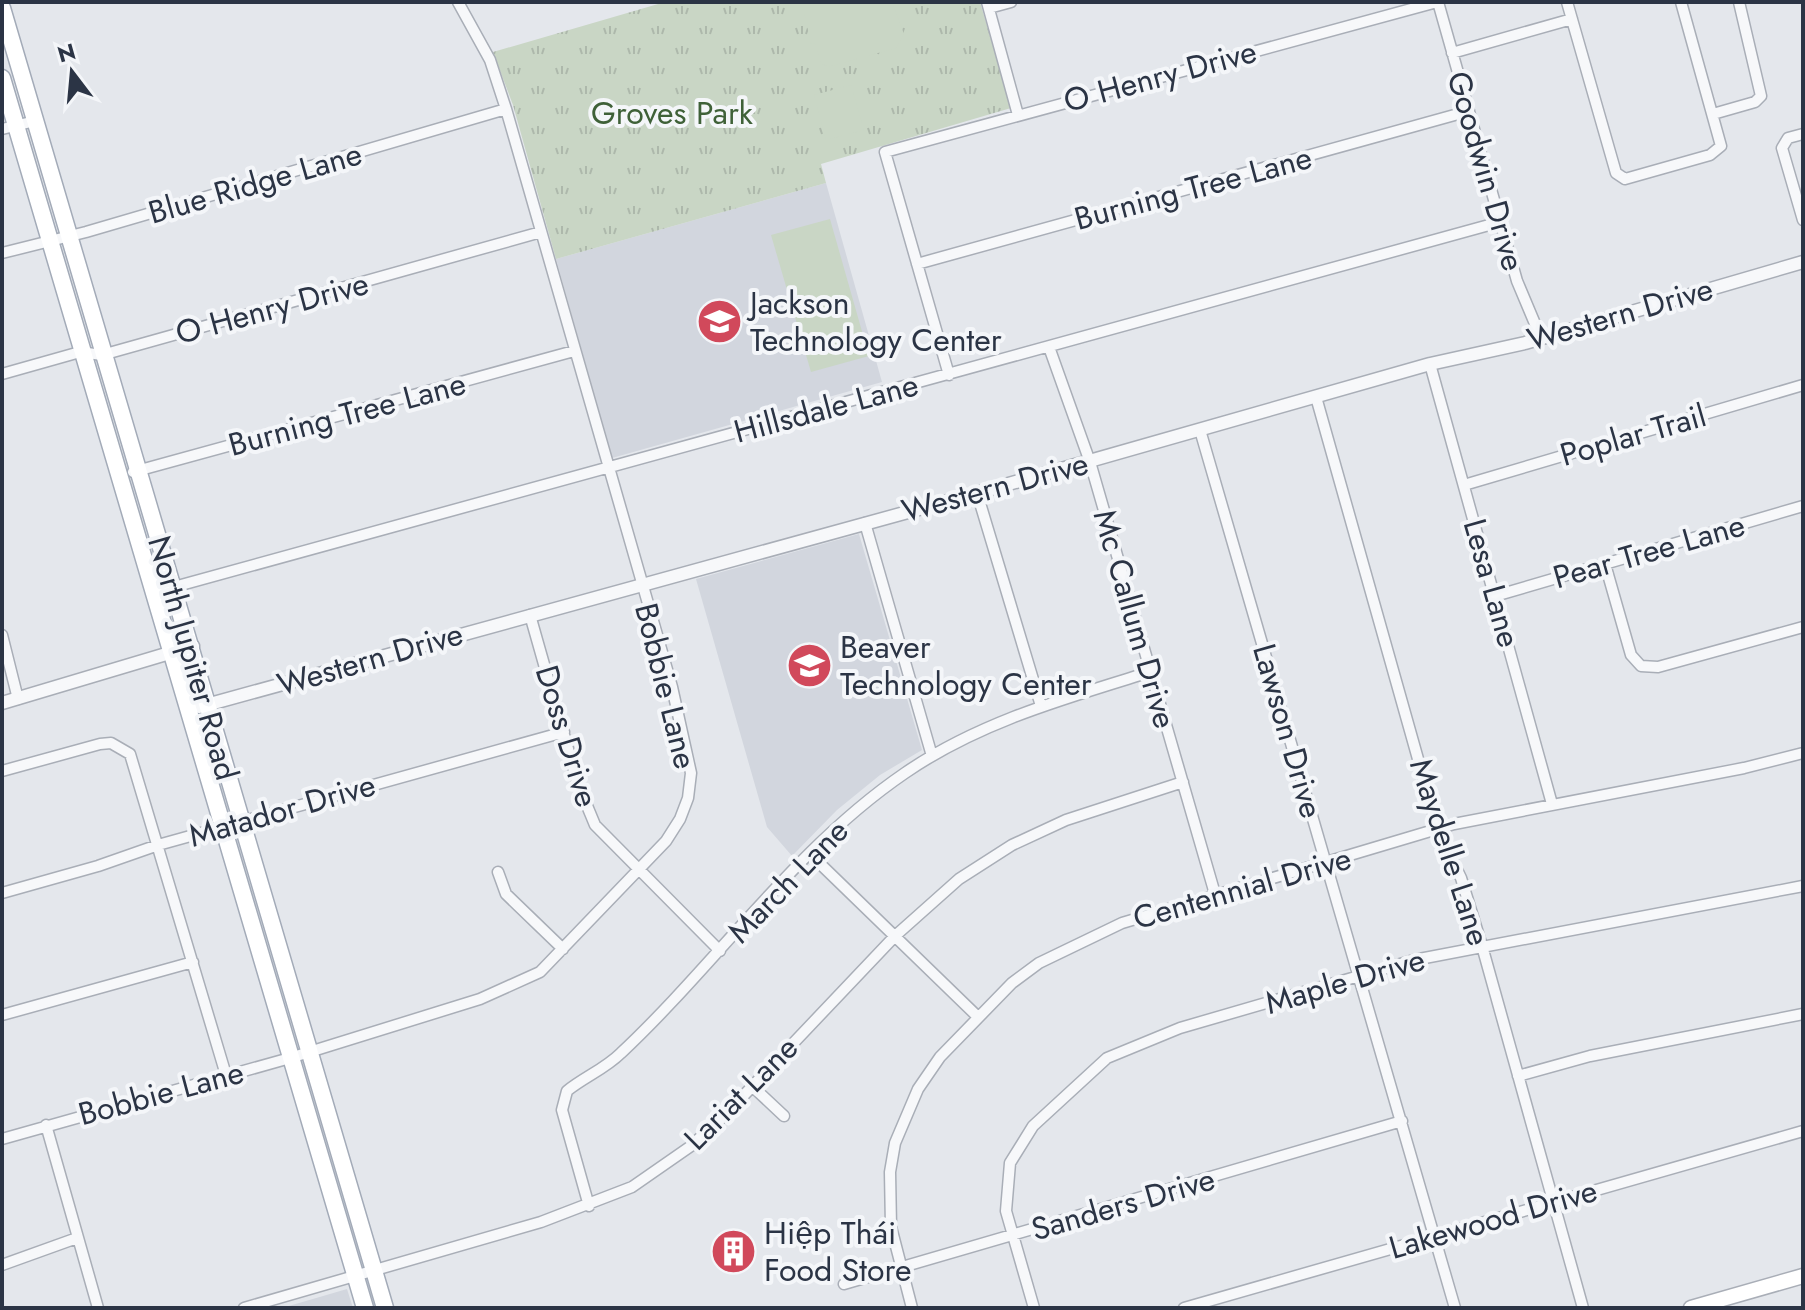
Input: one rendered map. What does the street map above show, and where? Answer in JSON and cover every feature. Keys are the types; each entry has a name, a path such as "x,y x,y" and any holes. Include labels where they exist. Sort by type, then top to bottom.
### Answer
{"main road":[{"name":"North Jupiter Road","path":"2,8 102,355 193,646 241,821 385,1308"},
{"name":"North Jupiter Road","path":"2,78 9,128 49,241 365,1308"},
{"path":"1691,1308 1803,1276"}],"street":[{"name":"Bobbie Lane","path":"2,1139 290,1058 505,990 540,972 666,841 680,819 688,798 691,773 672,687 506,109 490,60 458,2"},
{"path":"1011,2 988,5 1018,115"},
{"name":"Goodwin Drive","path":"1437,2 1517,281 1541,338"},
{"name":"O Henry Drive","path":"917,264 885,152 1437,2"},
{"path":"1567,2 1616,173 1621,179 1719,150 1719,134 1681,2"},
{"path":"1713,114 1755,102 1761,96 1739,2"},
{"path":"1452,53 1572,19"},
{"name":"Blue Ridge Lane","path":"2,253 506,109"},
{"name":"Burning Tree Lane","path":"917,264 1469,111"},
{"path":"9,128 35,121"},
{"path":"1803,134 1788,138 1782,148 1803,220"},
{"name":"Hillsdale Lane","path":"152,593 1500,222"},
{"name":"O Henry Drive","path":"2,374 80,352 102,355 541,232"},
{"name":"Western Drive","path":"187,710 1090,462 1430,364 1541,338 1803,262"},
{"path":"917,264 949,375"},
{"name":"Mc Callum Drive","path":"1049,347 1090,462 1215,894"},
{"name":"Burning Tree Lane","path":"119,476 574,351"},
{"name":"Lesa Lane","path":"1430,364 1552,804"},
{"name":"Poplar Trail","path":"1464,485 1803,385"},
{"name":"Maydelle Lane","path":"1316,397 1438,830 1461,878 1482,946 1583,1308"},
{"name":"Lawson Drive","path":"1200,430 1455,1308"},
{"path":"977,493 1041,706"},
{"name":"Pear Tree Lane","path":"1495,596 1803,506"},
{"path":"865,523 932,756"},
{"path":"1605,564 1631,655 1641,666 1658,667 1803,627"},
{"name":"Doss Drive","path":"530,615 578,784 595,825 720,951"},
{"path":"2,636 18,699"},
{"path":"2,703 193,646"},
{"name":"March Lane","path":"589,1206 562,1110 567,1091 620,1054 870,798 932,756 1041,706 1150,672"},
{"name":"Matador Drive","path":"2,893 241,821 564,732"},
{"path":"2,771 111,743 130,754 226,1075"},
{"name":"Centennial Drive","path":"912,1308 891,1227 890,1172 895,1143 918,1089 940,1057 1012,983 1071,945 1122,923 1484,816 1755,765 1803,753"},
{"name":"Lariat Lane","path":"244,1308 589,1206 632,1187 664,1166 727,1113 895,936 948,887 1012,845 1066,820 1183,782"},
{"path":"811,855 977,1016"},
{"path":"498,872 506,894 563,949"},
{"name":"Maple Drive","path":"1034,1308 1006,1211 1010,1163 1033,1126 1107,1058 1180,1028 1359,975 1482,946 1803,886"},
{"path":"2,1015 193,962"},
{"path":"1518,1076 1590,1056 1803,1014"},
{"path":"752,1086 784,1116"},
{"name":"Sanders Drive","path":"844,1284 1402,1121"},
{"path":"46,1125 98,1308"},
{"name":"Lakewood Drive","path":"1184,1308 1803,1131"},
{"path":"2,1265 77,1238"}],"shaded area":[{"name":"Jackson Technology Center","path":"826,183 882,382 612,458 556,259"},
{"name":"Beaver Technology Center","path":"859,534 922,750 880,775 837,810 792,856 767,827 696,579"},
{"path":"347,1289 353,1308 282,1308"}],"green space":[{"name":"Groves Park","path":"665,2 980,2 1011,108 821,164 826,183 556,259 513,105 493,52"},
{"path":"802,2 892,2 904,34 896,48 828,67 821,63 815,43 811,44"},
{"path":"851,85 864,130 826,140 814,95"},
{"path":"830,219 869,356 811,372 771,235"}],"place":[{"name":"Jackson Technology Center","path":"719,321"},
{"name":"Beaver Technology Center","path":"809,665"},
{"name":"Hiệp Thái Food Store","path":"733,1251"}]}
